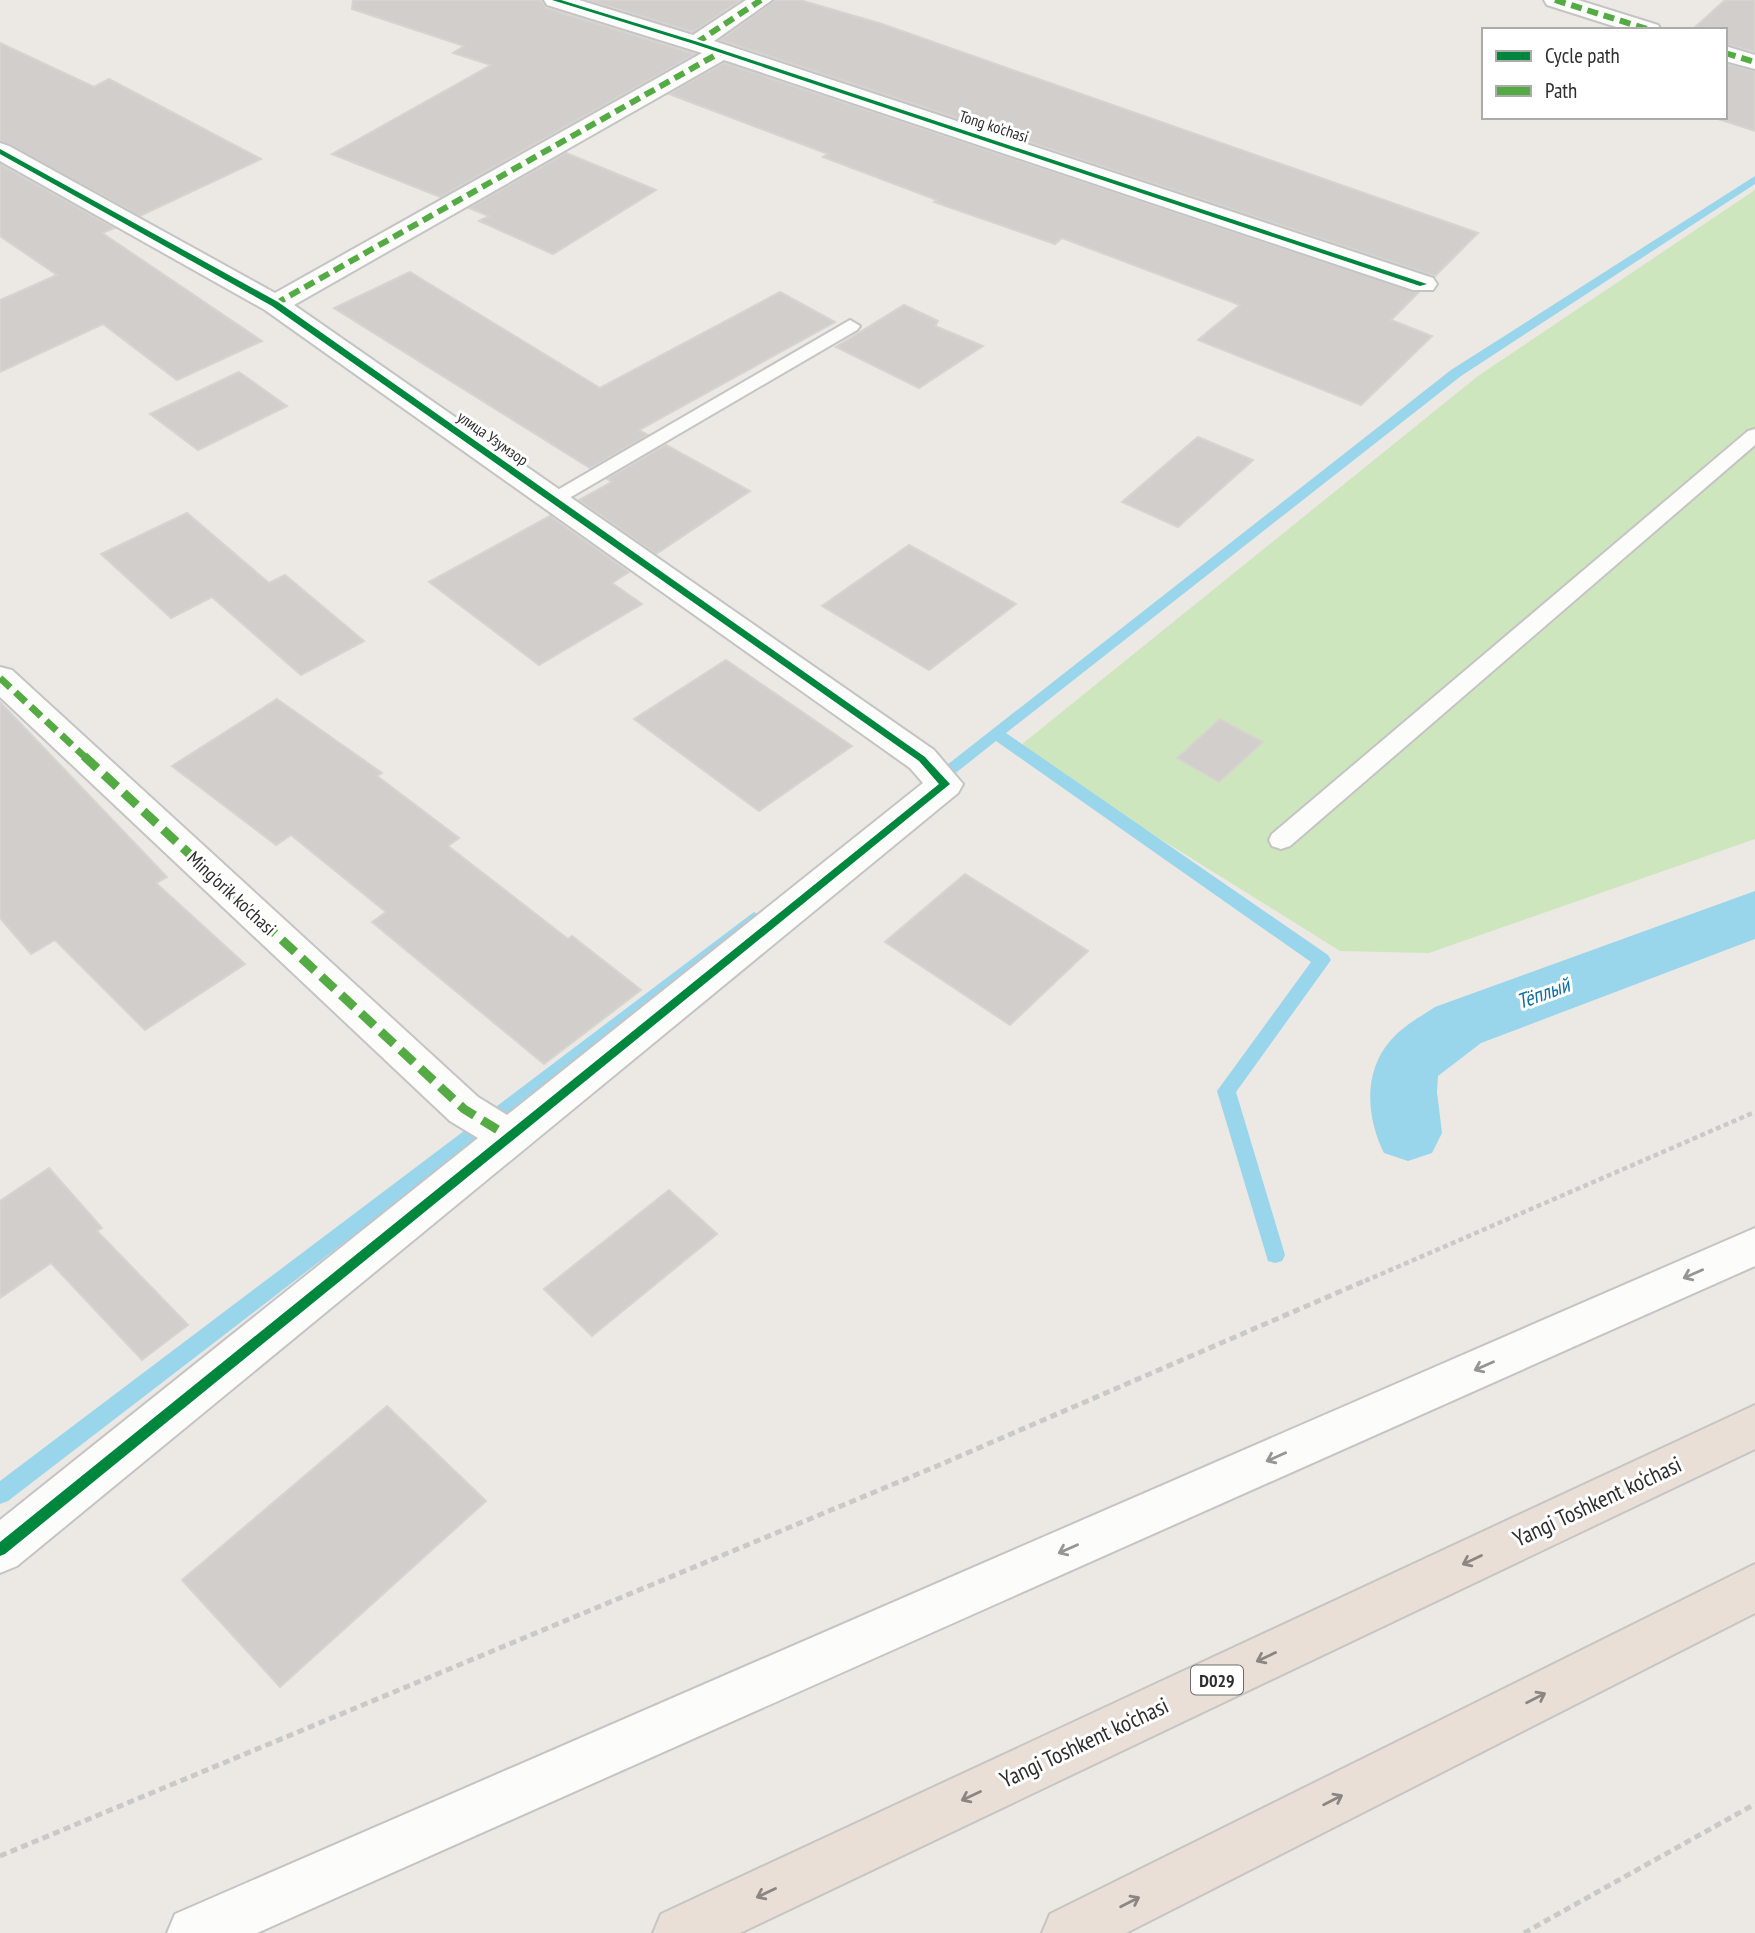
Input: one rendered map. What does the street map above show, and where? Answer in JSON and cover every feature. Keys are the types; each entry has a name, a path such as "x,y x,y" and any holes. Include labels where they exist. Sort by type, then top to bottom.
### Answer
{"highway":[{"name":"Yangi Toshkent ko‘chasi","path":"680,1933 1755,1426"},
{"path":"1069,1933 1755,1588"}],"street":[{"name":"Tong ko'chasi","path":"555,0 696,43 1423,284"},
{"path":"696,43 761,0"},
{"path":"1555,0 1644,28"},
{"path":"275,304 721,52"},
{"path":"1727,54 1755,62"},
{"name":"улица Узумзор","path":"0,150 275,304 933,772 511,1138"},
{"name":"Ming'orik ko'chasi","path":"0,678 464,1109 511,1138"},
{"path":"0,1550 511,1138"},
{"path":"194,1933 1755,1247"}],"lane":[{"path":"552,499 850,326"},
{"path":"1281,840 1755,435"}],"path":[{"path":"0,1856 937,1466 1755,1112"},
{"path":"1524,1933 1755,1804"}],"green space":[{"path":"1755,190 1755,839 1429,953 1340,951 1016,749 1478,376"}],"building":[{"path":"353,0 541,0 546,8 695,54 440,197 332,154 491,65 453,53 464,46 352,9"},
{"path":"588,0 741,0 693,32"},
{"path":"775,0 800,0 882,24 1478,233 1435,276 720,40"},
{"path":"1725,0 1755,0 1755,52 1727,45 1727,28 1694,28"},
{"path":"0,43 94,87 109,79 261,159 140,216 0,141"},
{"path":"724,63 1418,293 1391,320 1432,336 1361,405 1198,340 1240,305 1062,238 1055,244 934,202 937,200 823,157 828,154 669,94"},
{"path":"1727,64 1755,71 1755,131 1718,119 1727,119"},
{"path":"566,153 656,190 553,254 479,221 489,216 469,208"},
{"path":"0,164 114,228 102,233 262,341 177,380 103,324 0,372 0,300 57,275 0,236"},
{"path":"410,272 600,388 780,292 835,322 639,430 648,435 590,468 334,308"},
{"path":"904,305 938,321 935,326 983,346 919,388 836,347"},
{"path":"239,372 287,406 198,450 150,414"},
{"path":"1198,437 1253,460 1178,527 1122,502"},
{"path":"666,445 750,491 656,554 579,500 612,482 607,479"},
{"path":"187,513 269,583 285,575 364,641 301,675 212,597 171,618 101,554"},
{"path":"550,516 629,572 612,583 642,604 539,665 429,582"},
{"path":"909,545 1016,604 929,670 822,606"},
{"path":"726,660 852,746 759,811 634,719"},
{"path":"277,699 382,773 377,776 459,838 448,846 568,939 572,936 641,990 544,1064 372,922 386,912 291,835 276,845 172,766"},
{"path":"0,702 167,877 156,883 245,964 145,1030 55,940 31,954 0,918"},
{"path":"1220,719 1263,742 1219,782 1177,758"},
{"path":"965,874 1088,951 1010,1025 885,942"},
{"path":"49,1168 102,1228 97,1231 188,1325 142,1360 51,1263 0,1298 0,1201"},
{"path":"669,1190 717,1234 592,1336 544,1289"},
{"path":"387,1406 486,1501 280,1687 182,1580"}],"waterway":[{"path":"932,783 1456,373 1755,179"},
{"path":"996,734 1322,960 1226,1091 1275,1255"},
{"name":"Тёплый","path":"1408,1133 1403,1092 1408,1068 1424,1049 1458,1025 1755,914"},
{"path":"0,1494 754,918"}],"marked path":[{"path":"696,43 761,0"},
{"path":"1555,0 1644,28"},
{"path":"275,304 721,52"},
{"path":"1727,54 1755,62"},
{"path":"0,678 464,1109 511,1138"}],"cycle path":[{"path":"555,0 696,43 1423,284"},
{"path":"0,151 275,304 922,759 945,784 0,1550"}]}
